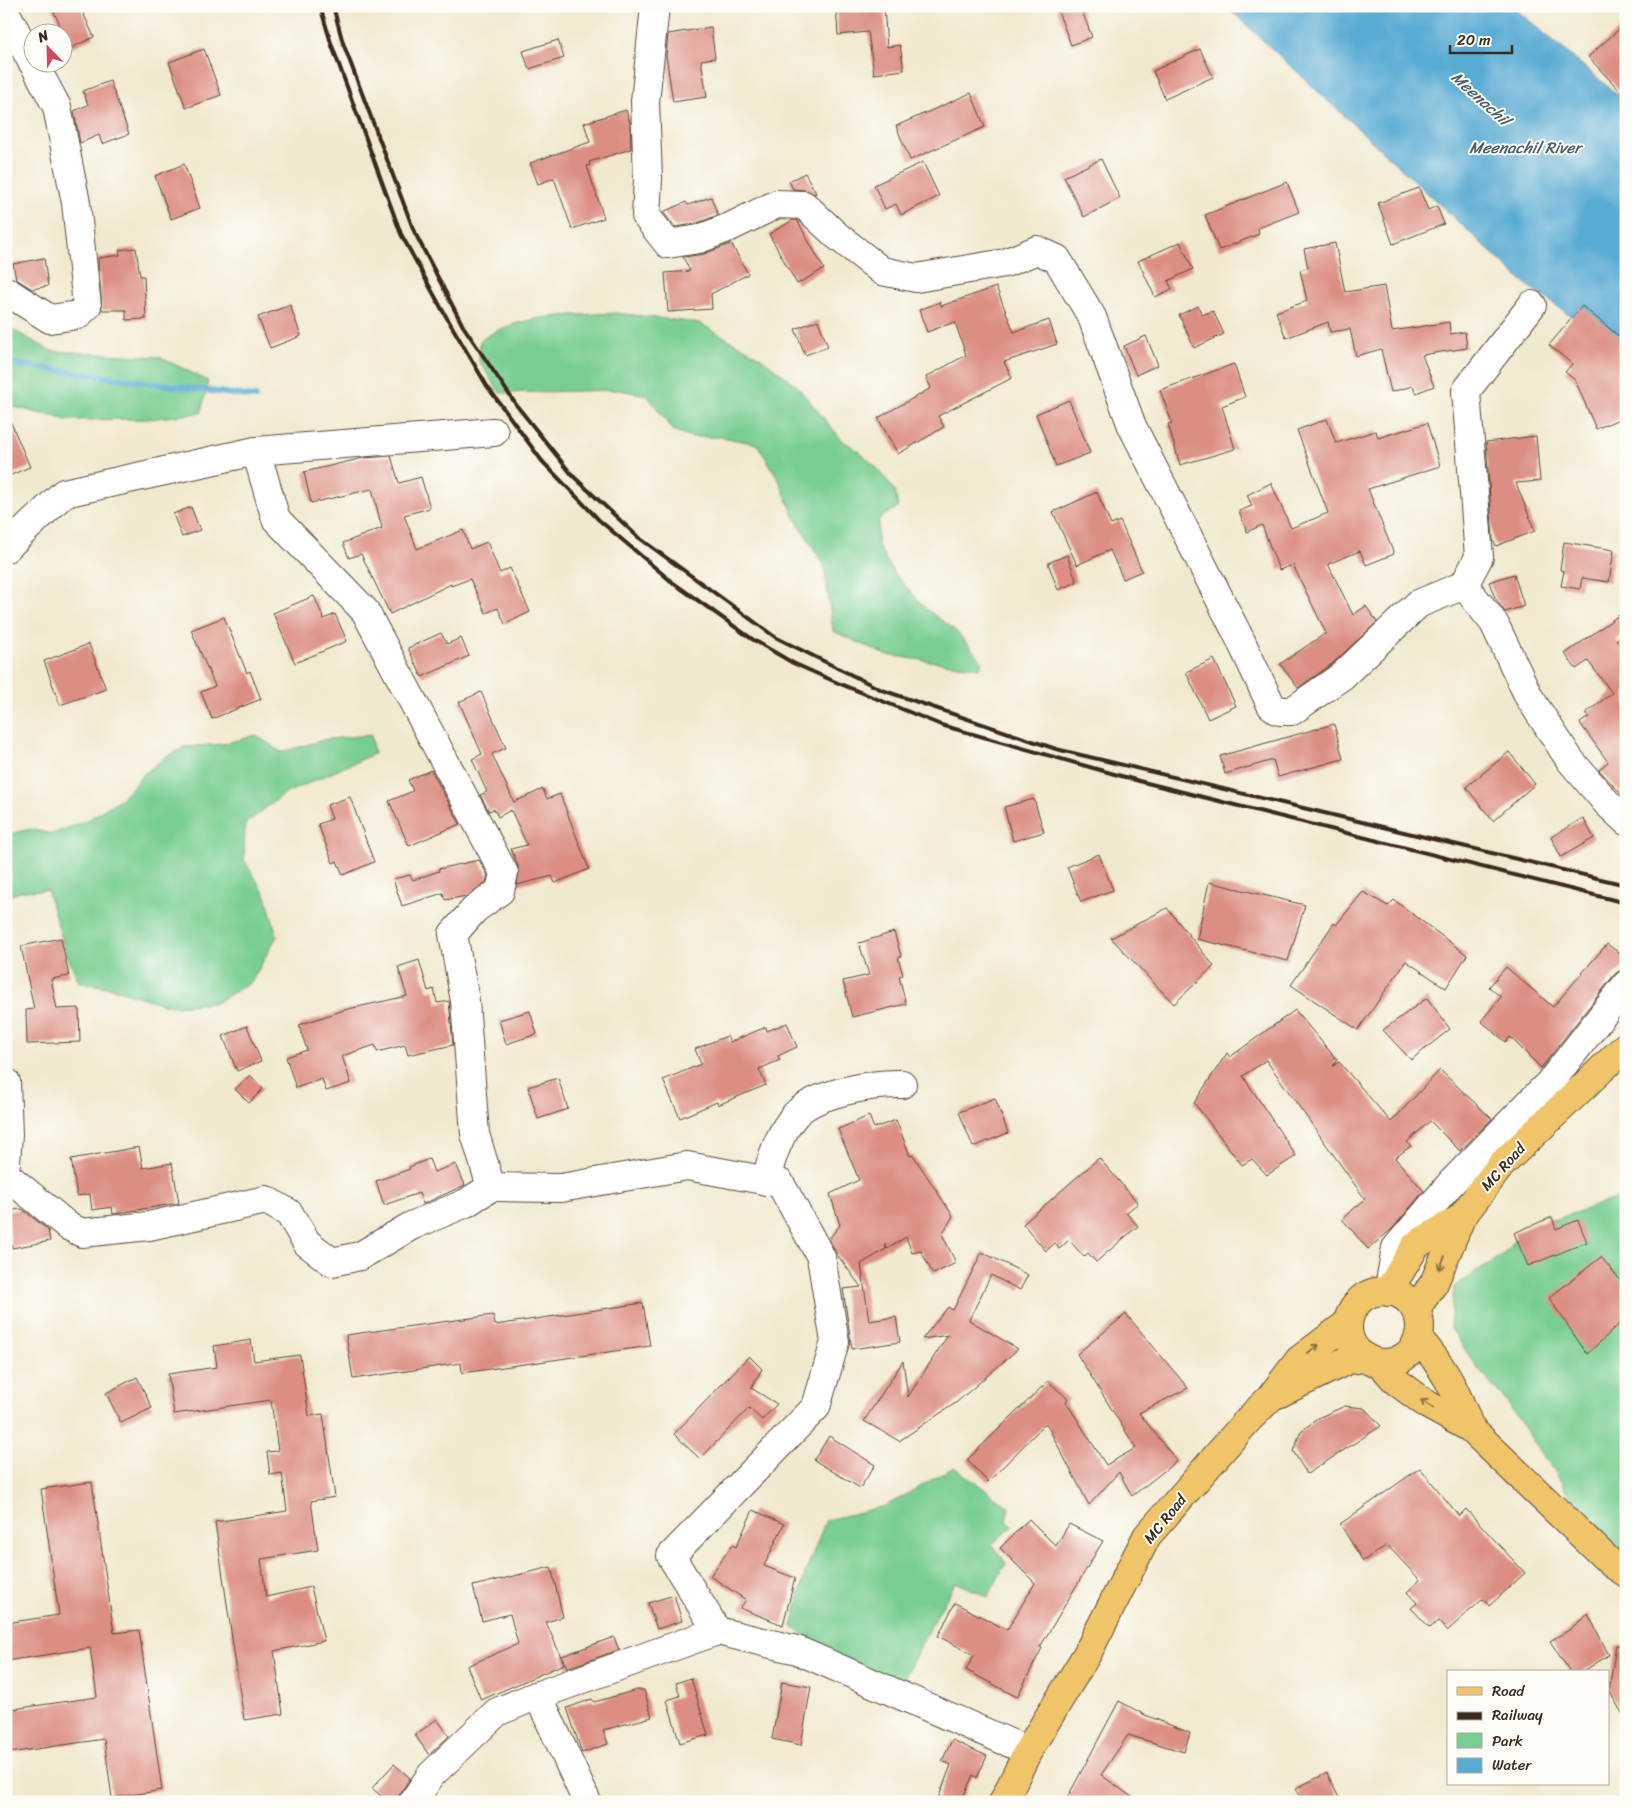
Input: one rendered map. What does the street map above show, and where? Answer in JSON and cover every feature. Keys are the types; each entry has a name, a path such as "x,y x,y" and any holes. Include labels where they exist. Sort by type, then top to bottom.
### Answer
{"main road":[{"name":"MC Road","path":"1003,1802 1028,1750 1087,1654 1147,1536 1248,1420 1270,1398 1299,1360 1348,1323 1355,1306 1362,1299 1370,1294 1388,1292 1416,1246 1460,1218 1501,1165 1593,1075 1626,1046"},
{"path":"1415,1310 1434,1283 1460,1218"},
{"path":"1270,1398 1348,1360 1392,1362 1404,1357 1413,1349 1418,1338 1419,1319 1415,1310 1399,1295 1388,1292"},
{"path":"1348,1323 1351,1343 1397,1382 1428,1405 1470,1428 1612,1564 1626,1573"},
{"path":"1418,1338 1434,1356 1458,1394 1470,1428"},
{"name":"MC Road","path":"1017,1802 1028,1750"}],"street":[{"path":"654,6 645,102 648,179 646,216 668,244 699,239 730,227 776,204 804,205 836,235 882,271 916,278 1004,264 1037,250 1057,259 1092,317 1132,426 1239,637 1270,705 1279,712 1292,711 1342,676 1418,604 1464,585 1479,557 1466,391 1532,305"},
{"path":"6,12 22,42"},
{"path":"6,291 50,319 78,316 87,306 76,203 57,107 38,72"},
{"path":"6,548 64,493 256,451 494,432"},
{"path":"256,451 276,519 365,611 504,873 500,891 474,910 453,934 465,1001 476,1134 491,1187"},
{"path":"1464,585 1494,623 1529,697 1570,760 1607,803 1626,821"},
{"path":"1388,1292 1396,1248 1452,1182 1551,1081 1626,985"},
{"path":"6,1082 8,1134 6,1164"},
{"path":"766,1181 776,1148 797,1113 825,1098 878,1083 902,1084"},
{"path":"6,1175 68,1226 82,1233 149,1226 266,1200 289,1213 307,1243 332,1262 360,1256 411,1226 466,1203 491,1187 561,1188 688,1166 780,1183 821,1257 834,1342 816,1406 671,1556 717,1631"},
{"path":"413,1802 431,1775 497,1712 538,1695 717,1631 797,1650 1028,1750"},
{"path":"538,1695 587,1802"}],"green space":[{"path":"616,313 699,323 757,355 795,384 842,440 860,452 879,470 895,491 898,507 879,519 877,544 893,572 926,609 956,631 982,661 980,668 886,655 833,631 824,565 794,516 778,478 757,444 721,437 693,437 674,431 647,395 619,390 500,393 479,361 480,341 511,325 545,318"},
{"path":"6,326 51,351 160,357 208,381 201,413 148,419 67,420 6,405"},
{"path":"256,735 281,752 327,739 371,735 374,754 284,794 245,824 244,860 266,896 277,936 252,981 216,1003 170,1006 112,988 79,982 67,955 47,890 23,891 6,897 6,835 30,829 52,834 88,820 123,797 144,774 166,757 185,747 223,744"},
{"path":"1626,1195 1626,1564 1607,1549 1504,1398 1478,1369 1450,1327 1454,1287 1505,1253 1520,1232"},
{"path":"954,1467 1009,1507 1006,1521 1013,1526 992,1544 1006,1563 988,1597 956,1582 926,1634 901,1685 838,1658 792,1627 805,1573 826,1520 886,1506"}],"water":[{"name":"Meenachil River","path":"1226,6 1512,6 1626,102 1626,355 1523,282"}],"building":[{"path":"51,6 80,6 94,37 72,48 72,22 59,22"},
{"path":"836,6 884,6 887,47 900,45 904,70 874,74 868,32 838,35"},
{"path":"1056,6 1080,6 1092,37 1071,45"},
{"path":"1626,23 1626,97 1588,57"},
{"path":"711,27 715,58 701,60 707,97 673,102 666,55 668,34"},
{"path":"558,40 564,58 529,69 523,51"},
{"path":"204,49 221,95 186,108 169,62"},
{"path":"1200,49 1213,77 1165,99 1153,71"},
{"path":"110,81 129,134 102,144 99,135 80,143 74,111 88,105 83,91"},
{"path":"971,93 985,127 910,160 896,126"},
{"path":"626,110 630,123 631,149 589,162 590,165 587,166 604,218 572,229 554,178 538,184 530,163 590,142 584,123"},
{"path":"1101,159 1120,198 1084,217 1064,177"},
{"path":"923,162 939,196 901,215 896,204 885,209 874,185"},
{"path":"184,164 200,208 171,219 155,176"},
{"path":"805,173 815,194 805,190 793,189 789,181"},
{"path":"1287,182 1299,212 1258,228 1259,234 1219,250 1205,215"},
{"path":"1419,188 1428,210 1437,206 1444,224 1393,244 1378,203"},
{"path":"711,197 718,215 695,224 675,227 663,212 686,202 688,205"},
{"path":"793,220 797,220 824,269 797,284 769,234"},
{"path":"1180,242 1193,269 1168,281 1172,289 1155,297 1138,261"},
{"path":"1335,243 1345,292 1384,286 1392,331 1449,322 1450,334 1465,332 1467,348 1422,355 1434,386 1416,393 1413,386 1391,392 1381,349 1356,356 1350,329 1330,332 1328,322 1286,338 1276,312 1307,301 1300,270 1308,268 1304,249"},
{"path":"730,244 748,274 711,294 712,309 668,312 665,273 690,271 683,257 704,254"},
{"path":"136,248 140,276 144,276 146,319 126,320 126,310 102,310 98,258 120,255 119,250"},
{"path":"44,258 48,286 32,289 16,279 13,264"},
{"path":"996,287 1014,332 1049,320 1057,344 1004,362 1012,378 938,416 944,427 898,454 878,418 931,388 926,377 966,355 955,322 927,332 919,310 940,302 941,306"},
{"path":"290,305 301,336 270,348 258,317"},
{"path":"1198,306 1202,315 1213,311 1224,334 1194,348 1179,315"},
{"path":"1582,306 1626,342 1626,416 1596,429 1575,380 1565,372 1572,364 1549,345"},
{"path":"818,320 828,347 805,355 795,329"},
{"path":"1146,336 1158,365 1136,375 1124,346"},
{"path":"1234,364 1245,397 1222,406 1235,449 1180,465 1168,424 1172,423 1160,390"},
{"path":"1069,400 1090,453 1056,466 1036,414"},
{"path":"6,411 30,467 6,477"},
{"path":"1327,419 1336,443 1376,431 1378,438 1427,423 1440,466 1368,489 1394,554 1366,565 1360,551 1328,564 1353,615 1366,606 1377,622 1332,664 1298,688 1280,664 1326,633 1293,565 1279,570 1262,525 1247,532 1239,511 1252,506 1247,495 1271,483 1291,528 1328,513 1297,430"},
{"path":"1536,436 1540,481 1516,483 1535,531 1496,546 1493,540 1486,442"},
{"path":"391,456 399,483 421,477 430,508 404,515 417,549 463,530 470,549 487,542 500,573 510,568 530,612 505,624 498,608 486,613 470,579 451,586 451,584 390,614 361,554 349,558 343,543 382,528 372,489 311,503 304,472 363,458"},
{"path":"1097,492 1111,525 1120,521 1142,571 1123,579 1110,550 1077,565 1053,512"},
{"path":"191,507 200,530 182,537 173,514"},
{"path":"1564,542 1614,550 1609,582 1582,578 1580,589 1561,586 1564,571 1560,570"},
{"path":"1067,555 1077,582 1058,590 1048,563"},
{"path":"1514,574 1524,606 1505,612 1495,598 1489,582"},
{"path":"314,596 324,619 335,614 347,641 295,663 273,613"},
{"path":"1626,610 1626,633 1616,640 1626,652 1626,799 1599,770 1608,762 1580,723 1589,717 1586,713 1612,693 1588,661 1576,669 1565,654"},
{"path":"224,617 247,673 250,671 261,699 212,719 201,692 215,686 191,630"},
{"path":"441,633 447,644 461,638 469,656 422,677 408,648"},
{"path":"89,644 106,689 60,705 44,661"},
{"path":"1214,659 1236,706 1208,719 1186,672"},
{"path":"481,692 506,748 492,754 514,802 543,789 547,799 560,794 589,869 555,883 552,876 517,885 518,866 511,849 527,845 511,810 498,817 494,809 489,811 480,795 487,792 472,759 482,754 459,702"},
{"path":"1334,724 1343,759 1278,777 1273,760 1225,774 1220,756"},
{"path":"1509,752 1535,784 1493,821 1466,787"},
{"path":"431,770 460,824 409,846 389,801 413,791 408,780"},
{"path":"350,797 374,862 343,875 337,861 333,863 318,824 332,819 327,805"},
{"path":"1034,799 1044,832 1013,841 1004,807"},
{"path":"1583,818 1594,838 1561,857 1551,837"},
{"path":"1099,854 1113,890 1081,902 1067,867"},
{"path":"479,860 488,875 486,882 467,896 445,900 443,893 402,906 393,879 410,875 413,880 439,871 438,869"},
{"path":"1209,882 1305,905 1288,961 1197,939"},
{"path":"1363,892 1388,906 1394,900 1467,955 1446,988 1406,961 1358,1030 1291,985 1334,923 1336,925"},
{"path":"1167,908 1214,966 1174,1004 1111,938"},
{"path":"894,932 901,956 898,958 903,975 899,976 906,1004 852,1017 843,981 869,975 859,943"},
{"path":"61,938 69,976 51,979 57,1009 79,1008 80,1042 27,1044 26,1010 34,1009 21,946"},
{"path":"1607,944 1626,958 1626,965 1614,975 1541,1068 1510,1037 1506,1042 1481,1021 1501,997 1489,987 1506,967 1553,1007"},
{"path":"419,960 428,991 434,989 437,1003 449,1001 453,1045 408,1055 405,1045 377,1052 375,1045 342,1056 351,1083 326,1091 322,1079 296,1088 286,1057 307,1050 299,1025 344,1010 407,996 398,967"},
{"path":"1427,998 1450,1029 1411,1060 1383,1030"},
{"path":"1295,1010 1337,1060 1333,1066 1339,1062 1391,1122 1440,1070 1492,1119 1460,1151 1430,1121 1407,1142 1411,1146 1395,1158 1424,1191 1393,1228 1368,1249 1342,1219 1365,1199 1266,1060 1243,1076 1296,1156 1267,1175 1252,1159 1242,1165 1194,1103 1227,1053 1230,1057"},
{"path":"530,1011 537,1034 506,1044 499,1020"},
{"path":"787,1023 797,1047 778,1056 780,1060 759,1069 766,1085 718,1105 717,1102 680,1118 663,1080 701,1064 695,1049 727,1036 730,1042 766,1027 767,1031"},
{"path":"247,1026 261,1061 237,1071 223,1036"},
{"path":"250,1075 263,1089 249,1103 235,1089"},
{"path":"558,1078 568,1109 538,1119 528,1087"},
{"path":"995,1098 1008,1133 973,1147 959,1112"},
{"path":"869,1116 874,1128 896,1120 910,1156 913,1155 953,1216 942,1234 956,1263 933,1274 921,1251 912,1253 906,1237 887,1249 885,1244 886,1249 861,1264 869,1321 896,1317 900,1342 852,1349 843,1289 861,1287 836,1253 829,1239 840,1225 830,1194 859,1180 838,1129"},
{"path":"139,1147 143,1168 172,1163 179,1203 113,1214 112,1207 92,1210 90,1194 77,1196 71,1159"},
{"path":"1099,1158 1138,1203 1126,1213 1138,1226 1096,1262 1088,1253 1084,1257 1069,1240 1059,1249 1055,1243 1046,1251 1023,1224"},
{"path":"429,1159 434,1172 456,1164 465,1185 423,1204 419,1193 384,1205 376,1181 410,1169 409,1167"},
{"path":"22,1209 48,1230 50,1241 12,1248 6,1211"},
{"path":"1552,1217 1556,1229 1578,1220 1587,1242 1528,1266 1514,1233"},
{"path":"982,1252 1028,1275 1020,1290 991,1275 969,1320 1018,1349 957,1402 899,1441 864,1421 903,1361 908,1397 948,1335 922,1339 948,1307 953,1310"},
{"path":"1601,1257 1626,1287 1626,1318 1587,1354 1549,1298"},
{"path":"643,1303 650,1346 462,1373 461,1363 353,1379 346,1335 493,1315 495,1325"},
{"path":"1126,1314 1188,1388 1139,1413 1177,1461 1132,1496 1119,1472 1089,1505 1046,1423 988,1482 967,1460 1048,1381 1068,1399 1066,1402 1106,1465 1136,1448 1077,1354"},
{"path":"251,1340 254,1361 300,1355 309,1416 323,1414 335,1497 311,1501 318,1550 261,1559 266,1597 311,1587 324,1641 274,1651 283,1714 244,1720 215,1522 287,1511 282,1473 270,1475 267,1452 278,1451 271,1400 174,1414 168,1374 217,1367 214,1346"},
{"path":"749,1356 762,1369 751,1388 777,1404 762,1420 749,1408 700,1459 674,1434"},
{"path":"137,1377 152,1408 121,1423 106,1393"},
{"path":"1345,1406 1364,1408 1381,1426 1307,1474 1293,1451 1301,1431 1320,1417"},
{"path":"829,1436 875,1465 860,1488 814,1460"},
{"path":"1420,1468 1459,1516 1466,1509 1525,1573 1489,1606 1483,1599 1447,1631 1438,1621 1430,1628 1411,1608 1417,1603 1407,1592 1420,1580 1387,1545 1363,1561 1340,1524"},
{"path":"92,1482 114,1633 139,1630 162,1790 112,1798 104,1739 9,1753 6,1737 6,1710 97,1697 90,1648 6,1661 6,1623 59,1615 41,1489"},
{"path":"753,1510 784,1524 764,1566 795,1578 783,1625 740,1608 746,1600 710,1576 732,1545 736,1547"},
{"path":"1029,1519 1056,1546 1069,1524 1103,1541 1040,1647 1042,1648 1017,1697 966,1670 974,1655 938,1636 955,1603 1007,1630 1035,1583 1000,1548"},
{"path":"551,1567 563,1617 546,1622 564,1664 481,1700 467,1666 518,1644 510,1614 482,1621 473,1586"},
{"path":"674,1595 682,1621 657,1629 648,1603"},
{"path":"1588,1614 1609,1655 1585,1670 1569,1670 1550,1641 1569,1630"},
{"path":"614,1637 619,1650 567,1668 562,1656"},
{"path":"1616,1645 1626,1646 1626,1720 1610,1693"},
{"path":"691,1678 708,1735 680,1743 667,1700 680,1696 676,1683"},
{"path":"782,1682 811,1687 801,1745 772,1739"},
{"path":"637,1690 644,1690 652,1717 603,1730 608,1744 582,1753 567,1708 592,1699 594,1702"},
{"path":"1119,1701 1143,1714 1190,1733 1184,1752 1128,1735 1101,1775 1139,1802 1065,1802"},
{"path":"437,1719 449,1736 429,1755 415,1735"},
{"path":"952,1740 987,1756 977,1778 973,1775 961,1802 937,1802 951,1765 942,1761"},
{"path":"394,1764 410,1778 395,1802 388,1802 372,1788"},
{"path":"1327,1773 1341,1802 1303,1802 1296,1788"}],"waterway":[{"path":"6,363 255,397"}],"railway":[{"path":"320,6 331,43 401,234 487,386 542,461 599,520 672,582 752,639 793,663 941,725 1139,781 1626,903"},
{"path":"333,6 343,43 414,231 463,326 517,406 573,476 638,537 775,637 882,690 1056,749 1626,885"}],"water label":[{"name":"Meenachil","path":"1481,98"}]}
